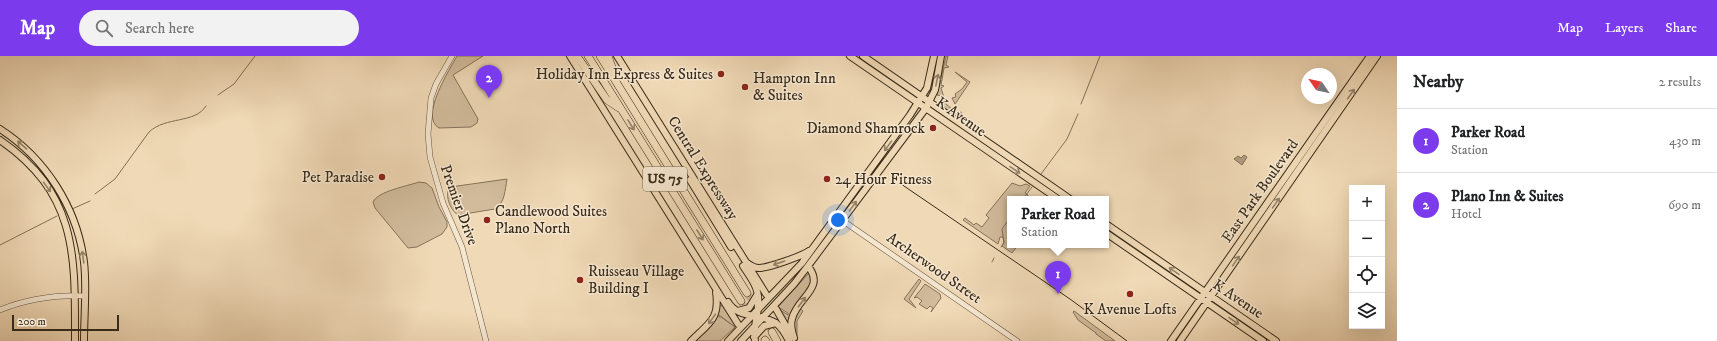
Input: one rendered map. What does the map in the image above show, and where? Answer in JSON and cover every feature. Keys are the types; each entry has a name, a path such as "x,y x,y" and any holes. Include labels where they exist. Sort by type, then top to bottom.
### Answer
{"highway":[{"path":"577,56 607,100 622,110"},
{"name":"US 75","path":"588,56 741,301"},
{"name":"Central Expressway","path":"600,56 747,293"},
{"path":"608,56 618,84"},
{"path":"772,332 777,341"}],"main road":[{"path":"570,56 738,324"},
{"name":"Central Expressway","path":"618,56 766,294"},
{"name":"K Avenue","path":"850,56 920,100"},
{"name":"K Avenue","path":"863,56 920,100 1054,196"},
{"path":"758,309 802,263 920,100 929,82 934,56"},
{"path":"728,341 757,317 808,266 871,183 927,105 936,85 942,56"},
{"name":"East Park Boulevard","path":"1171,341 1370,56"},
{"name":"East Park Boulevard","path":"1182,339 1377,56"},
{"name":"K Avenue","path":"927,105 1066,196"},
{"path":"654,115 694,186 755,285 758,294 758,309 751,339"},
{"path":"0,129 23,145 33,155 54,182 64,200 81,243 84,263 84,341"},
{"path":"0,140 36,171 53,196 67,229 71,243 74,269 75,341"},
{"path":"865,178 871,183"},
{"path":"649,181 652,182 666,202 730,306 736,311 776,323 793,340"},
{"path":"1043,189 1047,183"},
{"name":"K Avenue","path":"1109,226 1276,341"},
{"name":"K Avenue","path":"1109,235 1263,341"},
{"path":"1129,248 1133,242"},
{"path":"745,261 752,266 764,268 805,254 814,247"},
{"path":"793,340 791,324 794,314 815,282 814,275 808,266"},
{"path":"691,341 713,320 717,308 716,290"},
{"path":"736,311 747,309 754,302 758,294"},
{"path":"776,309 793,340"},
{"path":"751,339 764,326 776,323"},
{"path":"741,341 755,326"},
{"path":"1176,333 1182,339"}],"street":[{"name":"Premier Drive","path":"452,56 436,84 431,98 428,134 430,157 443,203 462,247 486,341"},
{"name":"Archerwood Street","path":"836,216 1017,341"},
{"path":"0,310 20,302 56,296 84,296"}],"shaded area":[{"path":"457,56 483,56 453,75 478,119 477,123 471,127 439,128 434,122 432,114 434,104 443,82"},
{"path":"946,56 948,56 946,65 949,67 944,68 941,85 944,86 941,88 946,104 958,114 960,112 962,113 959,119 939,105 945,101 943,96 937,95"},
{"path":"955,72 970,82 955,104 952,98 956,97 955,94 962,89 967,82"},
{"path":"1244,155 1247,157 1242,165 1234,159 1238,156 1241,158"},
{"path":"507,179 503,200 495,209 458,215 450,206 448,190 450,187"},
{"path":"419,182 426,183 432,188 439,207 447,222 447,227 442,234 417,247 408,248 375,208 373,202 376,198 387,192"},
{"path":"1012,183 1020,186 1026,184 1030,186 1025,193 1028,196 1007,196 1007,248 1016,248 1012,253 1002,246 1004,242 1003,237 1000,237 998,244 963,220 965,218 974,225 976,223 982,227 989,218 986,215"},
{"path":"809,273 813,281 789,323 786,324 777,308 788,315 788,313 778,307"},
{"path":"919,279 921,281 909,299 916,308 904,299"},
{"path":"925,284 940,294 941,298 931,312 933,308 930,306 927,309 919,304 922,301 917,297 914,298"},
{"path":"724,305 737,326 720,341 694,341 715,321 720,306"},
{"path":"800,308 803,311 797,321 797,336 794,326 795,318"},
{"path":"1074,311 1115,341 1106,341 1096,334 1078,320 1073,312"}],"waterway":[{"path":"218,95 234,84 255,56"},
{"path":"1081,104 1100,56"},
{"path":"95,194 115,179 149,132 164,124 195,115 201,112 206,106"},
{"path":"1041,174 1067,139 1078,114"},
{"path":"1025,196 1032,187"},
{"path":"72,209 90,201"},
{"path":"0,245 57,216"},
{"path":"1001,247 1004,243 1002,229 1007,222"},
{"path":"992,262 994,258"}],"tunnel":[{"path":"747,293 772,332"},
{"path":"741,301 765,340"}],"tram line":[{"path":"901,184 1070,299 1127,341"}],"place":[{"name":"Holiday Inn Express & Suites","path":"721,74"},
{"name":"Hampton Inn & Suites","path":"745,87"},
{"name":"Plano Inn & Suites","path":"489,98"},
{"name":"Diamond Shamrock","path":"933,128"},
{"name":"Pet Paradise","path":"382,177"},
{"name":"24 Hour Fitness","path":"827,179"},
{"name":"Candlewood Suites Plano North","path":"487,220"},
{"name":"Ruisseau Village Building I","path":"580,280"},
{"name":"Parker Road","path":"1058,294"},
{"name":"K Avenue Lofts","path":"1130,294"}]}
